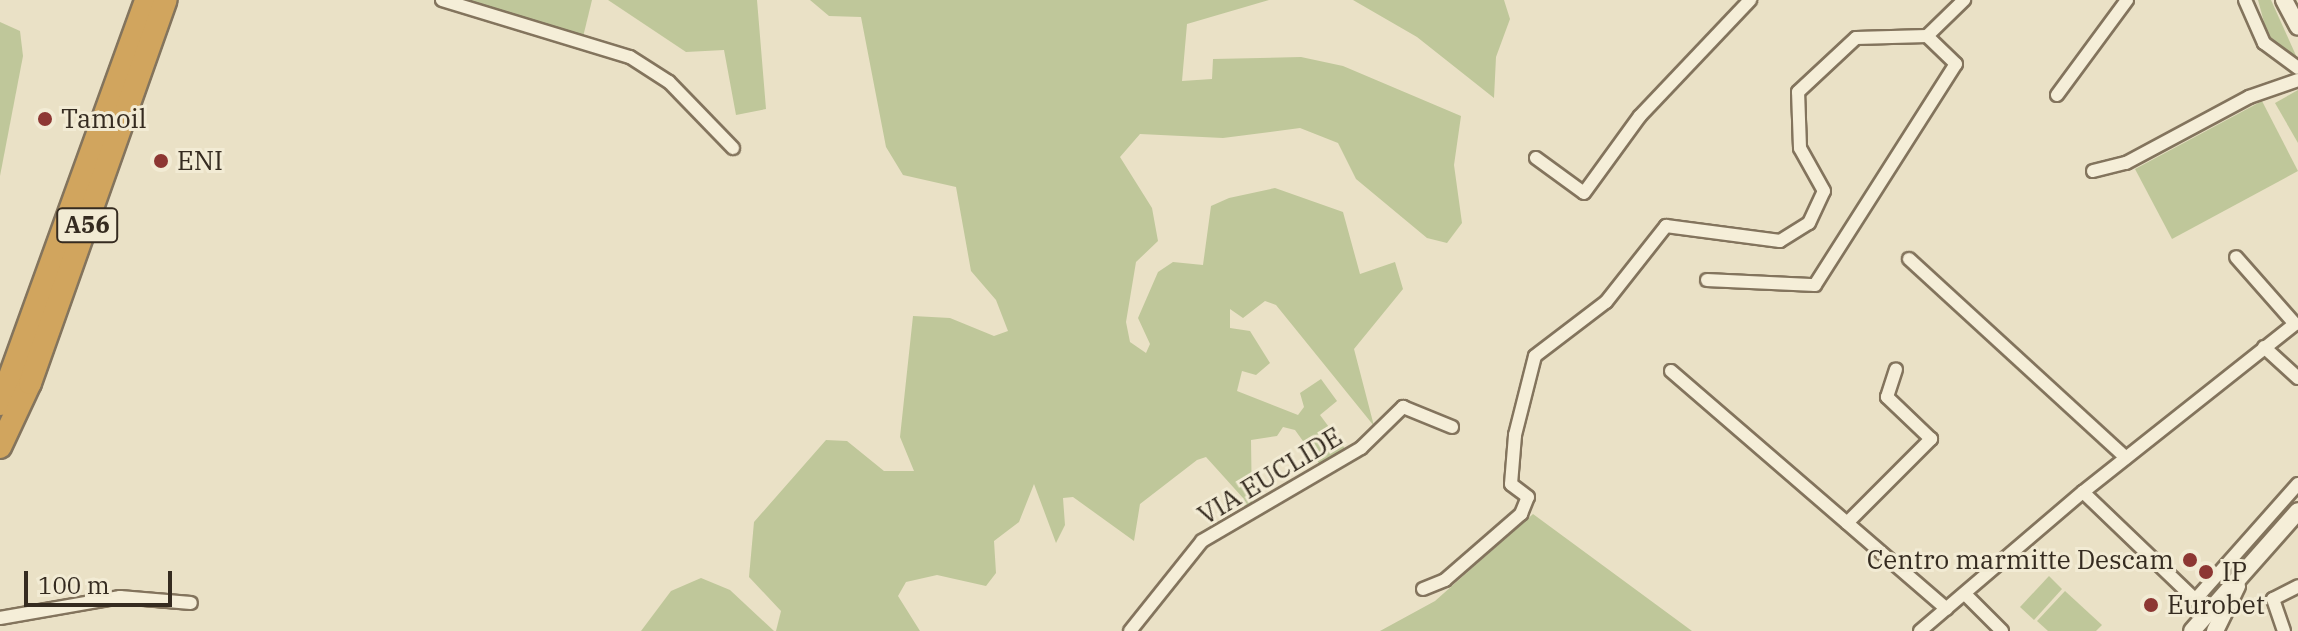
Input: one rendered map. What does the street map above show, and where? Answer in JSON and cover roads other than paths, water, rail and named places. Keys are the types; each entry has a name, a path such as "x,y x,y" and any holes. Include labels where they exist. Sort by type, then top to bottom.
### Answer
{"highway":[{"name":"A56","path":"0,404 146,0"},
{"name":"A56","path":"0,447 40,357 166,0"}],"main road":[{"path":"2284,0 2298,26"},
{"path":"2192,631 2201,605 2245,570 2298,511"},
{"path":"2215,631 2245,570"}],"street":[{"path":"442,0 630,57 669,82 733,148"},
{"path":"1536,158 1584,193 1650,104 1750,0"},
{"path":"1423,589 1445,580 1521,514 1528,497 1511,484 1515,435 1535,356 1606,302 1666,226 1780,241 1809,223 1824,191 1800,148 1798,92 1856,38 1927,36 1964,0"},
{"path":"2057,95 2127,0"},
{"path":"2245,0 2264,43 2298,68"},
{"path":"1707,280 1815,285 1956,64 1927,36"},
{"path":"2093,171 2126,163 2249,97 2298,80"},
{"path":"1920,631 1966,595 2083,492 2294,320 2236,257"},
{"path":"1909,259 2126,458"},
{"path":"2264,347 2298,378"},
{"path":"1847,523 1931,439 1887,397 1896,369"},
{"path":"1671,371 1947,609"},
{"name":"VIA EUCLIDE","path":"1130,631 1202,541 1361,448 1403,407 1452,427"},
{"path":"2083,492 2201,605 2298,484"},
{"path":"2284,631 2273,599 2298,586"},
{"path":"1966,595 2002,631"},
{"path":"0,618 120,597 191,603"}],"place":[{"name":"Tamoil","path":"45,119"},
{"name":"ENI","path":"161,161"},
{"name":"Centro marmitte Descam","path":"2190,560"},
{"name":"IP","path":"2206,572"},
{"name":"Eurobet","path":"2151,605"}]}
